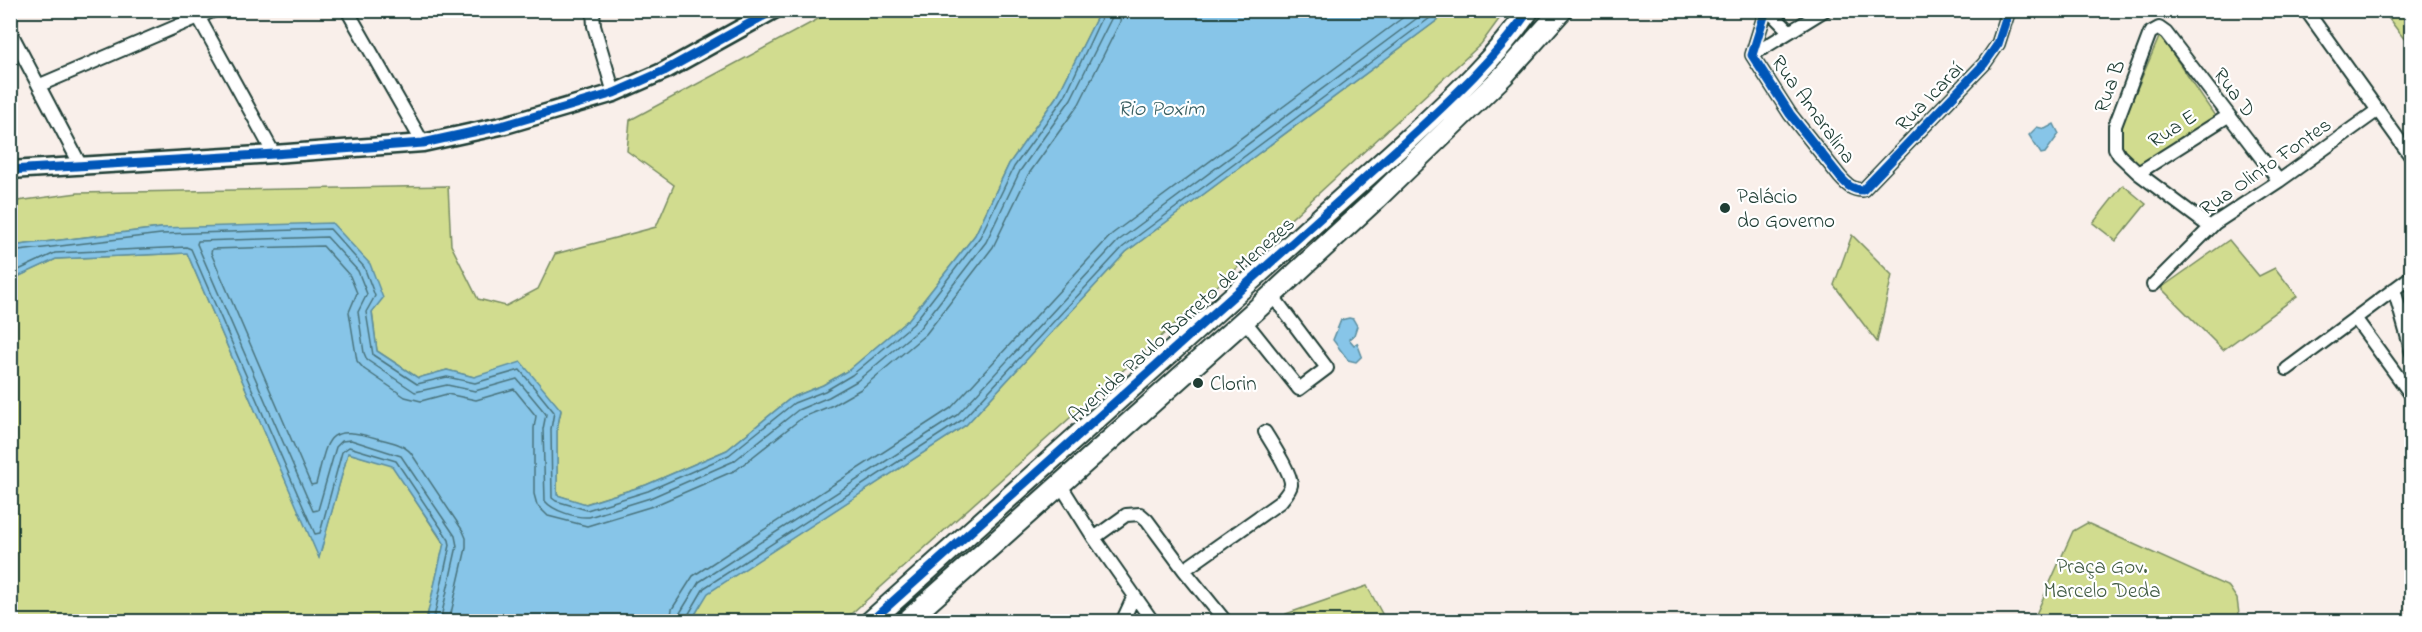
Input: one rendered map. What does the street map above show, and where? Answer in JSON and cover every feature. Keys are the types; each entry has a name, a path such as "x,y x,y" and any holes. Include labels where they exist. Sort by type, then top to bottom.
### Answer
{"main road":[{"name":"Avenida Paulo Barreto de Menezes","path":"870,621 1406,141 1474,77 1510,37 1529,10"},
{"name":"Avenida Paulo Barreto de Menezes","path":"906,621 1272,295 1376,199 1503,76 1562,12"}],"street":[{"path":"40,85 215,10"},
{"path":"347,10 423,143"},
{"path":"593,10 594,26 614,93"},
{"path":"10,170 423,143 506,125 614,93 664,71 774,10"},
{"name":"Rua Amaralina","path":"1789,31 1767,10 1752,55 1790,114 1840,177 1855,190"},
{"path":"1752,55 1825,10"},
{"name":"Rua Icaraí","path":"1855,190 1863,190 1869,186 1984,64 1998,44 2009,10"},
{"path":"2306,10 2412,158"},
{"path":"199,18 274,154"},
{"name":"Rua D","path":"2158,28 2166,33 2279,181"},
{"name":"Rua B","path":"2158,28 2150,33 2115,126 2115,148 2138,173 2210,227"},
{"path":"12,37 40,85 81,166"},
{"name":"Rua Olinto Fontes","path":"2153,285 2210,227 2378,110"},
{"name":"Rua E","path":"2138,173 2228,116"},
{"path":"2287,369 2412,276"},
{"path":"2394,289 2412,353"},
{"path":"1244,320 1299,389 1327,368 1272,295"},
{"path":"2355,318 2412,396"},
{"path":"1184,570 1280,502 1287,494 1291,484 1289,476 1265,432"},
{"path":"1060,484 1094,538 1153,621"},
{"path":"1094,538 1126,515 1140,514 1226,621"},
{"path":"1122,621 1134,596"}],"green space":[{"path":"833,11 1100,11 1059,93 1009,164 975,235 909,319 849,370 823,385 791,398 727,450 646,485 585,504 557,495 557,429 561,411 474,377 447,370 418,378 377,351 372,312 161,228 11,246 10,202 78,193 448,186 451,245 478,299 506,306 538,289 555,254 656,227 674,185 627,151 630,120"},
{"path":"1444,11 1505,11 1481,44 1244,262 843,621 691,622 707,593 966,425 1126,252 1439,19"},
{"path":"2383,11 2411,11 2411,48"},
{"path":"2160,35 2215,116 2137,169 2113,145"},
{"path":"2123,185 2146,204 2116,241 2093,223"},
{"path":"1852,235 1892,275 1877,342 1834,285"},
{"path":"2229,240 2259,276 2275,268 2297,296 2223,350 2161,288"},
{"path":"187,253 319,557 348,453 392,465 444,544 426,621 11,621 10,280 56,259"},
{"name":"Praça Gov. Marcelo Deda","path":"2087,523 2229,587 2237,599 2240,621 2033,621 2073,531"},
{"path":"1367,586 1386,621 1289,621 1286,614"}],"water":[{"name":"Rio Poxim","path":"1100,11 1444,11 1439,19 1126,252 966,425 708,593 691,621 426,621 444,543 392,466 348,453 319,558 187,253 56,259 11,280 11,246 161,228 332,223 370,264 383,298 372,312 377,351 418,378 447,370 474,377 521,362 561,410 557,429 557,495 586,504 646,485 727,450 791,398 823,385 849,370 909,319 975,235 1009,164 1059,93"},
{"path":"2054,124 2059,134 2045,153 2041,154 2029,135 2037,127 2045,129"},
{"path":"1353,319 1357,326 1354,335 1349,339 1354,345 1357,343 1362,356 1356,362 1348,360 1333,340 1341,320"}],"cycle path":[{"path":"10,170 423,143 505,125 614,93 664,71 774,10"},
{"path":"870,622 1406,141 1486,63 1529,10"},
{"path":"1766,10 1752,55 1790,114 1840,177 1850,186 1863,190 1984,64 1998,44 2009,10"}],"place":[{"name":"Palácio do Governo","path":"1725,208"},
{"name":"Clorin","path":"1198,383"}]}
